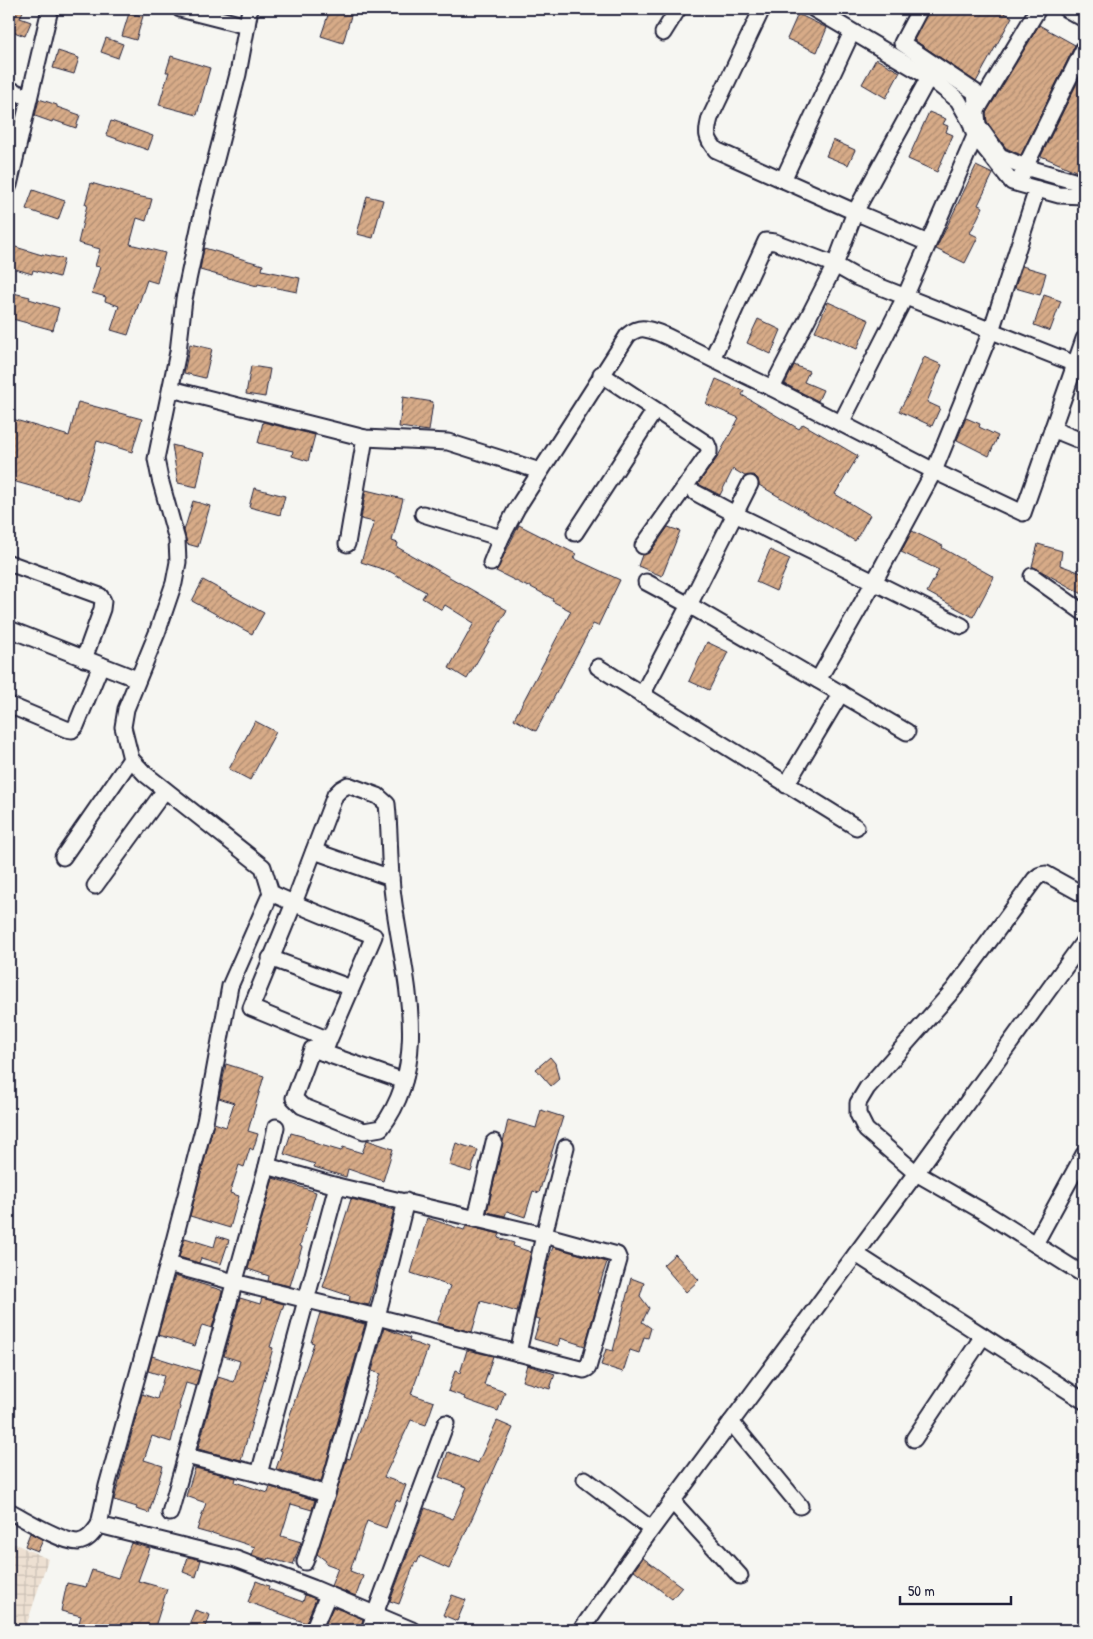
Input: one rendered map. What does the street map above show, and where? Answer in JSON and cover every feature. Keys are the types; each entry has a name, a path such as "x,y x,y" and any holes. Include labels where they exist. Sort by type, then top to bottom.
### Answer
{"street":[{"path":"9,185 50,9"},
{"path":"180,9 247,26"},
{"path":"9,1511 62,1539 78,1542 90,1537 99,1525 107,1486 205,1122 230,986 271,893 263,867 165,790 131,759 123,727 126,710 157,633 174,583 178,562 177,540 156,459 178,352 184,299 204,205 238,74 250,9"},
{"path":"664,33 678,9"},
{"path":"762,9 710,118 706,132 710,144 716,150 928,243"},
{"path":"814,9 929,77 974,115 978,125 1000,156 1024,167 1084,184"},
{"path":"841,423 905,297 975,136 976,92 902,43 920,9"},
{"path":"974,115 1037,9"},
{"path":"1066,9 1084,19"},
{"path":"783,180 852,32"},
{"path":"1019,184 1024,167 1084,48"},
{"path":"772,388 835,265 855,212 929,77"},
{"path":"9,89 29,98"},
{"path":"975,136 1012,182 1059,196 1084,196"},
{"path":"818,680 934,471 991,331 1036,189"},
{"path":"712,359 766,241 774,242 835,265 858,278 1075,364"},
{"path":"491,563 501,538 540,471 601,374 628,335 637,329 644,328 656,332 772,388 934,471 1024,513 1084,339"},
{"path":"601,374 707,444 709,448 709,453 643,546"},
{"path":"171,389 365,438 448,442 540,471"},
{"path":"575,533 655,410"},
{"path":"1052,429 1084,442"},
{"path":"347,544 365,438"},
{"path":"642,695 750,484"},
{"path":"696,494 962,626"},
{"path":"422,514 501,538"},
{"path":"9,563 100,596 103,601 102,609 84,658"},
{"path":"1032,576 1084,613"},
{"path":"646,582 907,732"},
{"path":"9,629 137,679"},
{"path":"9,705 72,730 76,726 101,665"},
{"path":"598,667 856,827"},
{"path":"786,785 841,693"},
{"path":"63,857 131,759"},
{"path":"251,1008 335,795 348,785 378,796 387,804 391,878 411,1020 404,1081 381,1128 364,1131 302,1106 294,1098 312,1049 327,1046"},
{"path":"95,886 165,790"},
{"path":"314,850 391,878"},
{"path":"1084,895 1046,874 1040,875 1035,879 954,989 867,1088 858,1102 858,1114 866,1130 916,1173 1084,1275"},
{"path":"271,893 374,936 399,928"},
{"path":"327,1046 374,936"},
{"path":"581,1630 651,1529 916,1173 1084,941"},
{"path":"270,958 351,988"},
{"path":"229,993 251,1008 327,1046 404,1081"},
{"path":"170,1513 267,1166 276,1127"},
{"path":"476,1218 494,1142"},
{"path":"518,1353 544,1235 566,1148"},
{"path":"1035,1244 1084,1154"},
{"path":"168,1264 584,1370 588,1368 619,1260 614,1253 406,1201 337,1186 267,1166"},
{"path":"259,1474 308,1300 337,1186"},
{"path":"305,1562 327,1494 377,1317 406,1201"},
{"path":"856,1254 1084,1401"},
{"path":"914,1439 983,1336"},
{"path":"731,1422 800,1506"},
{"path":"369,1630 446,1423"},
{"path":"186,1456 259,1474 327,1494"},
{"path":"585,1479 651,1529"},
{"path":"672,1501 740,1576"},
{"path":"99,1525 236,1559 412,1630"},
{"path":"313,1630 328,1595"}],"shaded area":[{"path":"9,1541 48,1559 25,1630 9,1630"}],"building":[{"path":"9,9 24,9 20,18 31,22 25,36 14,32 9,43"},
{"path":"330,9 353,9 343,43 321,36"},
{"path":"929,9 997,9 1012,17 976,82 914,40"},
{"path":"129,13 143,16 136,40 122,36"},
{"path":"798,14 827,28 817,52 787,39"},
{"path":"1039,25 1075,45 1021,155 1006,148 987,122 986,113"},
{"path":"106,38 123,44 118,58 101,52"},
{"path":"58,51 79,58 74,74 53,68"},
{"path":"171,56 210,68 197,115 159,105 169,72 166,72"},
{"path":"876,59 900,72 886,98 862,84"},
{"path":"1084,69 1084,166 1080,173 1041,156"},
{"path":"39,99 80,115 76,128 35,116"},
{"path":"929,112 946,119 943,124 948,126 946,132 953,135 937,172 908,159"},
{"path":"111,121 153,136 148,150 106,135"},
{"path":"833,140 855,150 848,165 826,156"},
{"path":"976,166 993,174 978,205 983,207 970,233 978,237 965,263 936,249"},
{"path":"91,183 152,199 146,221 137,218 130,244 165,253 157,283 147,280 128,335 111,330 119,306 105,301 106,297 92,293 100,267 95,266 100,249 78,243"},
{"path":"33,190 65,201 58,220 26,209"},
{"path":"367,196 383,200 373,238 357,234"},
{"path":"9,245 42,255 64,259 59,277 33,270 32,274 9,267"},
{"path":"204,248 263,265 262,270 300,278 297,292 258,284 257,286 200,270"},
{"path":"1022,266 1046,273 1040,295 1015,288"},
{"path":"9,292 30,297 29,299 59,308 53,330 9,318"},
{"path":"1044,295 1061,301 1050,331 1034,325"},
{"path":"828,302 869,320 857,349 815,331"},
{"path":"758,319 781,330 771,354 747,343"},
{"path":"190,344 212,349 205,378 184,373"},
{"path":"924,357 942,365 927,402 940,408 932,426 899,411 909,393"},
{"path":"794,365 809,371 804,382 823,390 818,401 785,384"},
{"path":"251,366 270,369 265,397 246,394"},
{"path":"716,379 744,391 742,395 799,429 803,424 858,456 835,494 870,515 855,541 759,485 758,479 754,475 745,476 733,469 720,495 698,484 717,458 739,418 706,404"},
{"path":"403,397 433,402 429,431 399,427"},
{"path":"78,402 142,419 132,452 97,441 80,500 9,480 9,418 69,436"},
{"path":"966,418 980,424 979,427 998,436 989,456 957,440"},
{"path":"263,422 315,435 308,461 292,456 293,451 258,443"},
{"path":"172,445 204,453 197,487 178,483"},
{"path":"254,488 285,496 280,515 249,507"},
{"path":"366,490 403,499 392,541 398,543 397,547 507,610 467,679 449,668 474,623 445,605 442,610 422,598 426,592 391,572 361,562 374,522 361,519"},
{"path":"193,501 210,506 198,547 187,544 184,531"},
{"path":"519,525 576,554 573,558 620,580 598,626 593,624 536,731 514,719 571,611 529,586 496,571"},
{"path":"668,527 680,531 662,576 638,566 642,555 651,551"},
{"path":"912,531 943,546 942,548 994,577 973,617 927,592 939,570 901,552"},
{"path":"1038,544 1062,551 1060,565 1084,574 1084,595 1032,566"},
{"path":"770,550 790,559 776,591 756,582"},
{"path":"203,580 264,613 252,634 192,601"},
{"path":"707,642 728,652 709,690 689,681"},
{"path":"255,721 276,732 250,780 229,769"},
{"path":"550,1057 555,1063 559,1079 551,1086 536,1069"},
{"path":"226,1064 264,1076 248,1131 258,1134 253,1150 250,1148 244,1167 239,1165 230,1193 239,1196 230,1228 190,1216 214,1123 226,1127 234,1103 219,1098"},
{"path":"541,1110 563,1117 539,1193 533,1191 525,1217 507,1211 505,1216 487,1212 508,1120 536,1128"},
{"path":"291,1133 305,1137 314,1141 314,1143 341,1151 343,1147 362,1153 367,1140 393,1149 383,1181 348,1169 346,1177 314,1167 315,1164 284,1154"},
{"path":"456,1143 478,1150 471,1172 449,1165"},
{"path":"273,1178 316,1192 290,1286 268,1281 269,1276 248,1269"},
{"path":"351,1199 394,1210 369,1305 349,1301 350,1296 323,1287"},
{"path":"427,1218 464,1230 466,1226 500,1234 498,1238 514,1243 513,1246 531,1252 517,1312 481,1301 472,1332 437,1323 450,1286 411,1273"},
{"path":"217,1236 229,1240 221,1264 201,1258 199,1263 179,1257 185,1238 214,1247"},
{"path":"553,1247 607,1262 597,1293 600,1293 585,1346 560,1338 558,1346 534,1339 540,1319 535,1318"},
{"path":"675,1254 699,1280 686,1292 663,1265"},
{"path":"175,1276 221,1290 222,1292 212,1328 202,1325 195,1346 158,1335"},
{"path":"631,1278 644,1283 640,1296 649,1308 642,1322 651,1328 648,1338 644,1337 639,1353 630,1350 623,1372 601,1365 606,1349 613,1351"},
{"path":"240,1298 260,1304 262,1298 284,1304 270,1347 273,1348 241,1460 198,1449 218,1377 234,1382 240,1361 224,1356"},
{"path":"320,1313 365,1324 321,1482 276,1469 288,1421 314,1343 311,1342"},
{"path":"384,1328 410,1338 409,1341 428,1348 411,1394 434,1402 426,1425 411,1420 384,1477 406,1485 400,1502 396,1500 386,1528 367,1521 350,1571 363,1576 356,1596 331,1586 338,1568 325,1563 326,1561 317,1554 347,1458 350,1459 380,1374 372,1371"},
{"path":"467,1350 493,1356 484,1385 505,1392 498,1411 448,1391 455,1371 460,1373"},
{"path":"152,1356 200,1371 196,1386 186,1383 171,1442 152,1436 144,1460 163,1466 149,1513 114,1500 142,1394 157,1399 164,1376 148,1371"},
{"path":"527,1365 555,1374 550,1389 522,1381"},
{"path":"497,1421 513,1428 449,1569 420,1556 417,1563 415,1562 399,1604 390,1601 425,1508 453,1519 467,1487 439,1477 448,1452 478,1463"},
{"path":"195,1468 236,1478 235,1482 268,1493 270,1487 315,1500 312,1510 291,1504 281,1536 301,1542 293,1565 252,1555 255,1547 197,1530 206,1503 186,1496"},
{"path":"30,1533 43,1540 38,1551 25,1546"},
{"path":"131,1543 150,1548 138,1581 167,1589 154,1630 77,1630 81,1616 61,1611 67,1583 86,1587 92,1570 118,1578"},
{"path":"188,1557 201,1560 196,1577 183,1572"},
{"path":"643,1558 682,1587 672,1599 634,1570"},
{"path":"256,1581 269,1586 268,1589 303,1602 305,1595 316,1599 306,1623 248,1602"},
{"path":"452,1595 466,1600 457,1621 443,1615"},
{"path":"333,1607 363,1619 360,1630 323,1630"},
{"path":"195,1610 210,1615 205,1630 196,1630 188,1627"}]}
